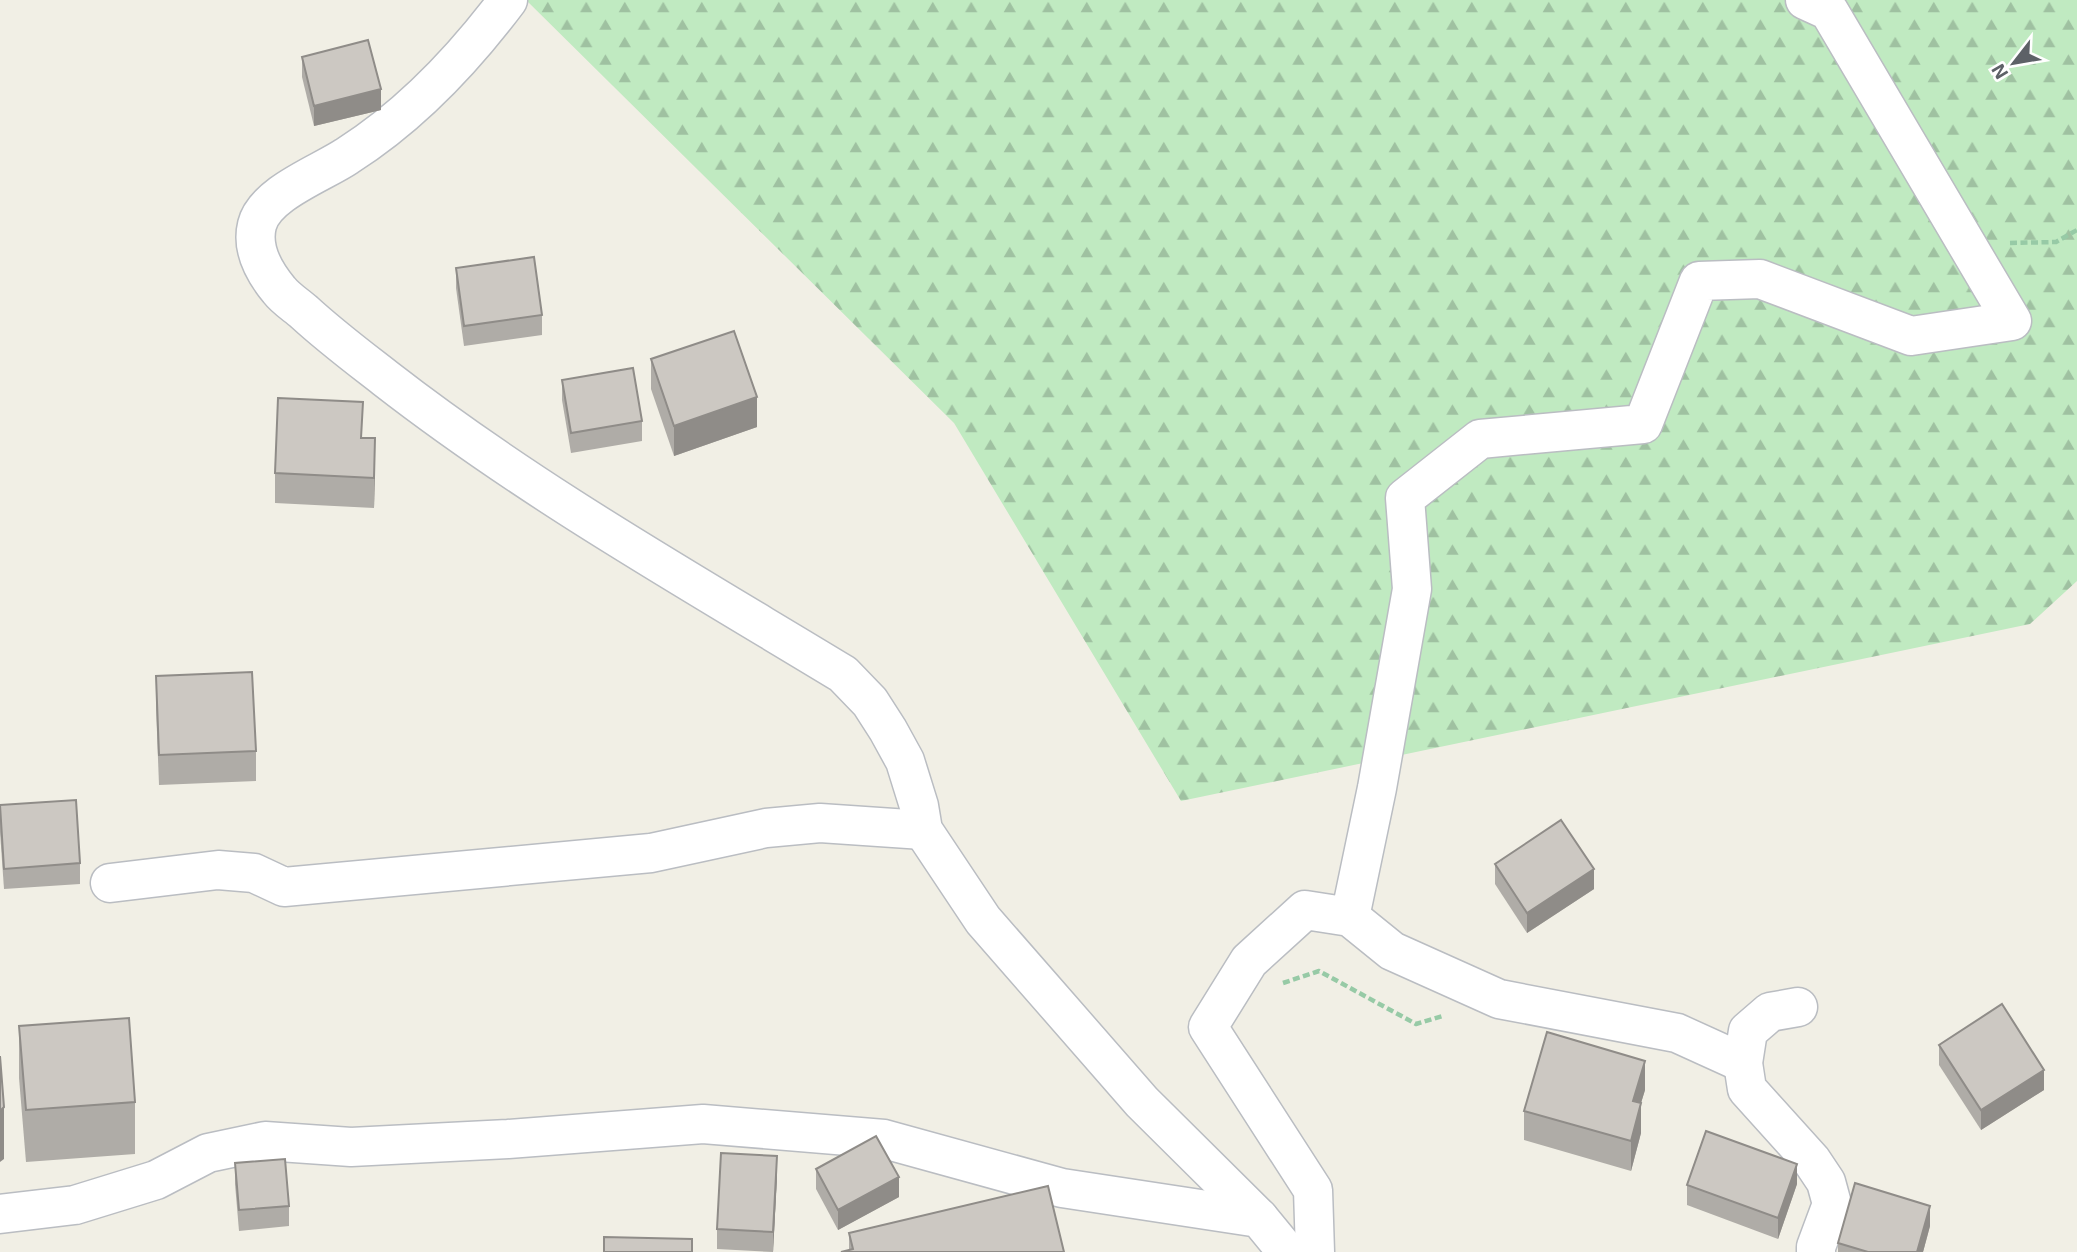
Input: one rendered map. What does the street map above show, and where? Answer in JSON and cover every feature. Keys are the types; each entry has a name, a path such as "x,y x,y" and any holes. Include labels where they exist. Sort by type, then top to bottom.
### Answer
{"street":[{"path":"508,0 480,38 389,127 346,157 283,194 264,211 257,224 256,244 262,266 280,292 321,328 421,406 560,502 843,674 870,702 905,761 919,806 923,830 983,920 1142,1102 1259,1218 1287,1252"},
{"path":"1350,917 1377,788 1412,589 1405,498 1480,439 1643,424 1699,281 1760,279 1911,336 2012,321 1829,11 1805,0"},
{"path":"110,883 218,870 254,873 284,887 651,853 766,828 820,823 923,830"},
{"path":"1315,1252 1314,1190 1208,1027 1249,961 1304,910 1350,917 1392,951 1499,999 1677,1033 1743,1063"},
{"path":"1798,1007 1769,1012 1748,1031 1743,1063 1747,1089 1812,1161 1826,1182 1832,1203 1815,1247 1816,1252"},
{"path":"0,1214 75,1205 156,1180 208,1153 265,1141 351,1147 508,1139 703,1124 884,1139 1062,1188 1259,1218"}],"path":[{"path":"1967,245 2056,242 2077,230"},
{"path":"1272,988 1319,971 1416,1024 1499,999"}],"green space":[{"path":"526,0 2077,0 2077,581 2030,624 1181,801 954,423"}],"building":[{"path":"368,40 381,89 314,106 302,57"},
{"path":"534,257 542,315 464,326 456,268"},
{"path":"734,331 757,397 674,426 651,359"},
{"path":"633,368 642,421 571,433 562,380"},
{"path":"278,398 363,402 361,438 375,438 374,478 275,473"},
{"path":"252,672 256,751 159,755 156,676"},
{"path":"76,800 80,863 4,869 0,805"},
{"path":"1561,820 1594,869 1527,913 1495,864"},
{"path":"2002,1004 2044,1070 1981,1110 1939,1045"},
{"path":"129,1018 135,1102 26,1110 19,1026"},
{"path":"1547,1032 1645,1061 1633,1101 1641,1103 1631,1141 1524,1111"},
{"path":"0,1056 4,1107 0,1111"},
{"path":"1706,1131 1797,1164 1778,1218 1687,1185"},
{"path":"876,1136 899,1177 838,1210 816,1169"},
{"path":"721,1153 777,1156 773,1232 717,1229"},
{"path":"285,1159 289,1206 239,1210 235,1163"},
{"path":"1855,1183 1930,1206 1917,1252 1868,1252 1838,1243"},
{"path":"1048,1186 1064,1252 841,1252 853,1249 849,1233"},
{"path":"604,1237 692,1239 692,1252 604,1252"}]}
